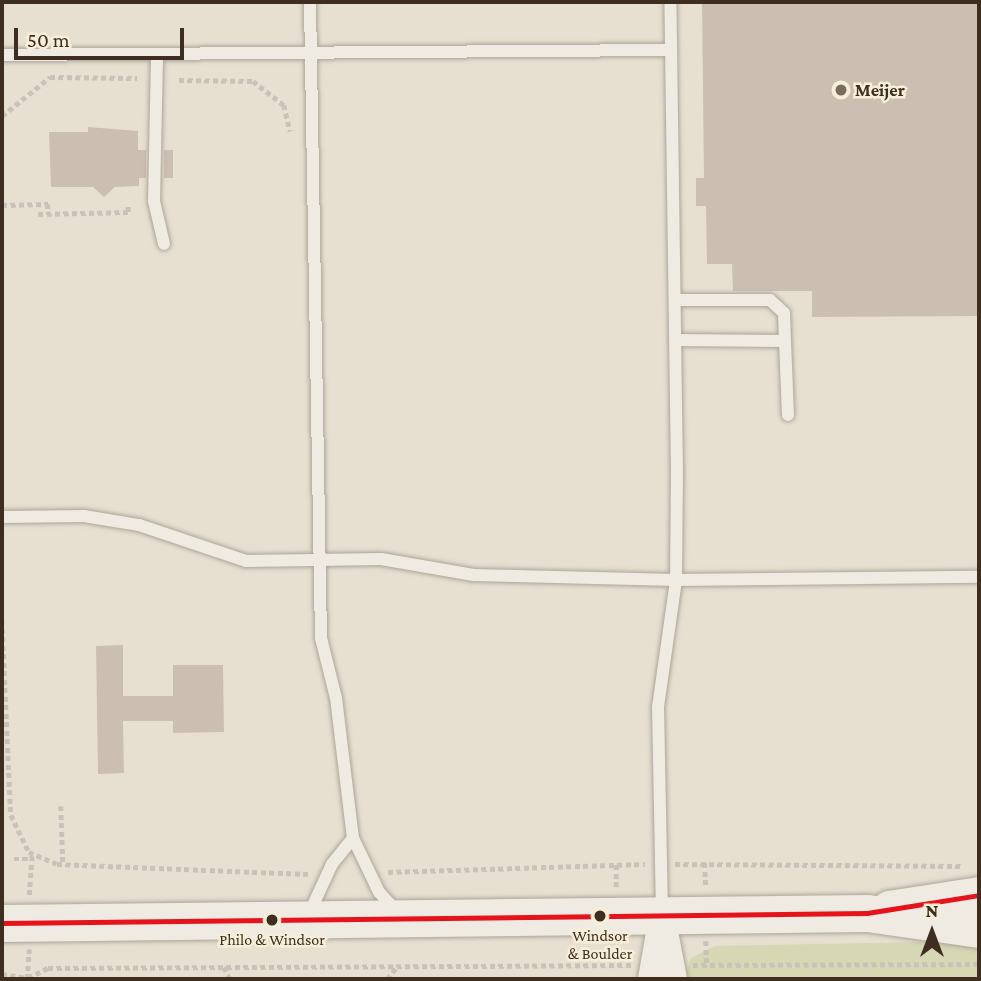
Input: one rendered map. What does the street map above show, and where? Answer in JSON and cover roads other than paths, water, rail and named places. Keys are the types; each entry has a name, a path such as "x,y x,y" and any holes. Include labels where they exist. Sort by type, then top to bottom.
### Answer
{"main road":[{"path":"2,923 305,922 867,913 979,895"},
{"path":"867,913 979,929"}],"street":[{"path":"642,972 662,916"},
{"path":"662,916 682,972"}],"lane":[{"path":"310,2 321,638 336,698 353,838 379,892 403,919"},
{"path":"662,916 658,707 676,580 670,2"},
{"path":"2,55 157,58 312,53 669,50"},
{"path":"157,58 154,201 164,244"},
{"path":"675,300 770,300 784,313 788,415"},
{"path":"675,340 785,341"},
{"path":"2,517 84,516 138,525 246,561 318,565 381,559 474,575 676,580 979,577"},
{"path":"305,922 332,864 353,838"}],"place":[{"name":"Meijer","path":"841,90"},
{"name":"Windsor & Boulder","path":"600,916"},
{"name":"Philo & Windsor","path":"272,920"}]}
